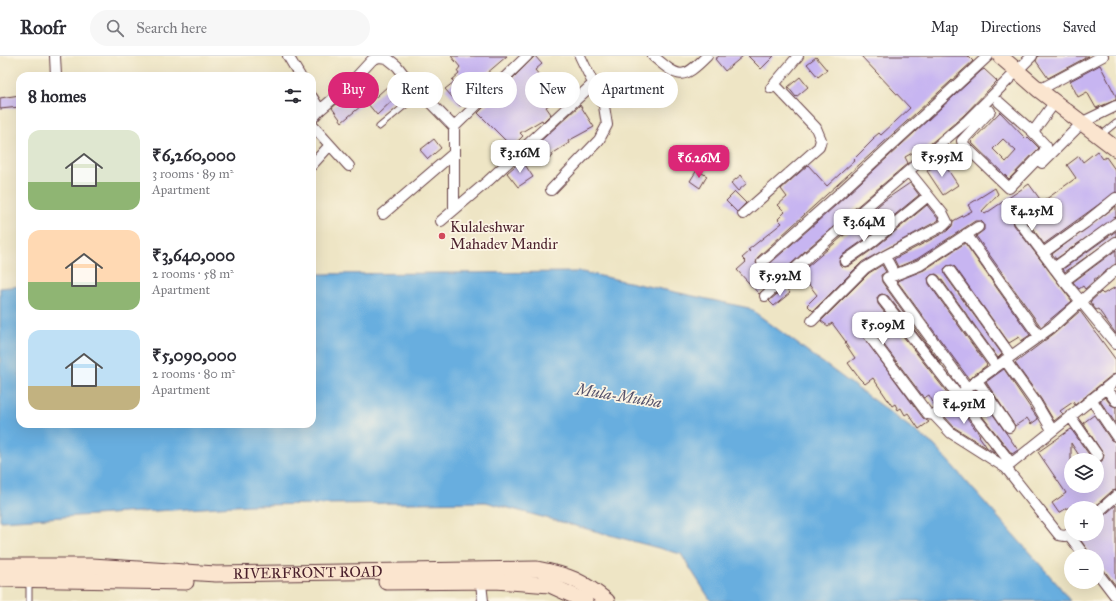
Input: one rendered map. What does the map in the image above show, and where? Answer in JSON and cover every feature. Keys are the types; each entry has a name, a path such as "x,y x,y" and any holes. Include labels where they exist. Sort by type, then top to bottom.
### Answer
{"street":[{"path":"55,56 56,72"},
{"path":"288,56 298,72"},
{"path":"454,127 527,56"},
{"path":"580,56 588,73"},
{"path":"653,56 671,71 678,74 685,74 695,68 707,56"},
{"path":"743,214 819,147 821,140 816,128 773,86 798,56"},
{"path":"762,262 831,201 988,56"},
{"path":"1000,56 1039,90 1083,122 1116,149"},
{"path":"765,296 809,256 968,122 1032,56"},
{"path":"1039,90 1103,56"},
{"path":"316,114 348,86 372,60 379,57 387,58 402,72"},
{"path":"441,221 488,181 588,89"},
{"path":"990,111 962,141 963,144 1009,188 1044,152 1046,146 1033,132 998,102"},
{"path":"1033,132 1055,102"},
{"path":"316,104 320,110"},
{"path":"1040,164 1083,122 1116,106"},
{"path":"435,108 454,127 454,210"},
{"path":"550,190 605,132 608,125 607,115 604,108"},
{"path":"316,133 330,145 349,166"},
{"path":"316,161 330,145"},
{"path":"383,214 454,154"},
{"path":"812,321 865,268 947,222 946,218 909,172"},
{"path":"845,261 872,242 928,196"},
{"path":"1043,253 1085,223 1116,198"},
{"path":"1018,221 1064,282 1114,338"},
{"path":"1054,268 1116,223"},
{"path":"971,386 928,333 887,278 920,265 978,227"},
{"path":"966,234 1039,336"},
{"path":"1064,282 1116,242"},
{"path":"888,262 895,275"},
{"path":"934,415 1039,336 1082,301 1116,270"},
{"path":"950,271 1004,361"},
{"path":"934,280 1004,361 1036,403 1052,430"},
{"path":"882,300 916,341 958,397 1054,530 1059,535 1064,535"},
{"path":"861,325 928,414 934,415 951,433 1009,466"},
{"path":"916,341 928,333"},
{"path":"1009,466 1116,380"},
{"path":"971,386 980,385 1009,427"},
{"path":"1106,388 1116,401"},
{"path":"1091,400 1116,436"},
{"path":"1070,416 1096,453"},
{"path":"1104,507 1116,496"},
{"name":"RIVERFRONT ROAD","path":"0,566 92,566 174,577"},
{"name":"RIVERFRONT ROAD","path":"0,579 378,577 480,575 537,569 564,574 588,586 607,601"},
{"path":"480,575 482,601"},
{"name":"RIVERFRONT ROAD","path":"480,575 550,585 585,601"},
{"path":"1104,581 1116,597"}],"lane":[{"path":"379,127 402,108"},
{"path":"1100,136 1116,123"},
{"path":"29,578 29,601"}],"water":[{"name":"Mula-Mutha","path":"582,272 749,308 934,445 1059,586 1070,601 711,601 681,554 486,502 250,505 0,521 0,288 16,286 16,428 316,428 316,274"}],"building":[{"path":"451,56 507,56 488,72 458,72 460,67"},
{"path":"535,56 542,64 535,70 537,72 525,72 525,108 547,108 551,114 543,122 542,120 520,133 523,136 512,147 478,113 483,108 517,108 517,74"},
{"path":"719,56 743,56 725,71 715,59"},
{"path":"748,56 774,56 761,69"},
{"path":"861,56 968,56 973,61 758,257 756,263 760,268 766,267 835,206 981,71 984,69 997,81 963,116 916,156 914,152 905,157 908,163 805,251 759,294 737,270 746,262 742,258 750,251 748,250 782,223 778,219 785,212 778,205 787,197 781,189 808,165 827,186 855,160 854,159 874,139 873,138 879,133 881,135 910,108"},
{"path":"1038,56 1089,56 1048,78 1036,61"},
{"path":"816,57 827,70 818,77 807,64"},
{"path":"1100,65 1116,96 1116,100 1096,108 1087,92 1078,97 1070,81"},
{"path":"800,77 808,87 796,97 788,87"},
{"path":"451,84 451,96 445,89"},
{"path":"387,87 387,106 377,115 371,108 379,108 379,94"},
{"path":"16,96 16,107 0,109 0,98"},
{"path":"580,105 594,127 568,141 569,143 552,154 553,156 543,163 534,147 577,108 580,108"},
{"path":"332,108 359,108 342,122"},
{"path":"1000,112 1026,139 1028,137 1039,148 1009,179 971,142","holes":["1003,139 1016,151 1006,162 993,149"]},
{"path":"434,139 441,148 428,159 420,150"},
{"path":"1097,151 1103,159 1106,157 1116,171 1116,192 1044,244 1024,217 1018,215 1013,219 1014,225 1072,301 1041,327 976,236 984,230 984,224 981,221 975,221 917,259 898,267 894,259 947,231 952,226 953,221 972,211 968,205 995,188 998,194 982,211 985,214 1029,184 1042,202 1076,178 1067,165 1079,156 1083,162"},
{"path":"522,160 533,177 518,187 507,173"},
{"path":"942,161 958,185 943,195 927,171"},
{"path":"697,170 707,176 700,188 690,181"},
{"path":"741,175 747,183 738,191 731,183"},
{"path":"910,183 919,195 868,237 841,256 839,261 840,265 845,267 849,266 876,247 927,205 939,220 862,262 813,311 807,305 817,295 800,273 885,200"},
{"path":"735,192 746,203 737,212 726,201"},
{"path":"1116,206 1116,217 1056,259 1052,254"},
{"path":"1116,231 1116,236 1065,272 1063,269"},
{"path":"965,243 1030,335 1021,341 1019,337 1009,343 955,267 952,265 947,266 944,269 945,275 1002,354 998,358 939,276 936,274 931,275 928,278 929,284 987,365 969,379 897,281 924,270"},
{"path":"1116,250 1116,264 1093,280 1094,281 1085,289 1083,286 1079,289 1073,282"},
{"path":"882,265 886,272 881,275 882,282 941,364 888,296 882,294 879,295 877,298 878,304 949,395 935,406 929,395 924,398 866,321 863,319 857,320 855,326 923,418 929,422 919,429 908,413 905,415 901,408 898,410 895,404 892,406 873,378 865,384 859,378 848,363 855,358 845,343 846,342 832,323 828,326 821,321 869,273"},
{"path":"785,287 790,293 774,306 769,301"},
{"path":"1116,287 1116,334 1098,309 1096,310 1090,302 1101,292 1103,294"},
{"path":"1080,311 1116,360 1116,374 1112,375 1075,405 1073,402 1060,411 1063,414 1054,421 1041,399 1015,363 1056,332"},
{"path":"1004,369 1038,419 1031,424 1027,418 1015,426 986,382"},
{"path":"976,390 1018,450 1012,454 967,397"},
{"path":"1105,397 1111,405 1116,407 1116,424 1100,401"},
{"path":"957,405 988,448 955,428 944,416"},
{"path":"1094,415 1111,440 1116,442 1116,490 1112,491 1101,501 1064,501 1064,510 1059,513 1052,503 1066,493 1104,493 1104,453 1083,423"},
{"path":"1071,429 1088,453 1077,453 1071,443 1071,453 1064,453 1064,490 1038,452"},
{"path":"990,447 995,453 988,449"},
{"path":"1116,505 1116,586 1104,570 1104,549 1087,549 1081,541 1104,541 1104,515"}],"place":[{"name":"Kulaleshwar Mahadev Mandir","path":"442,236"}]}
